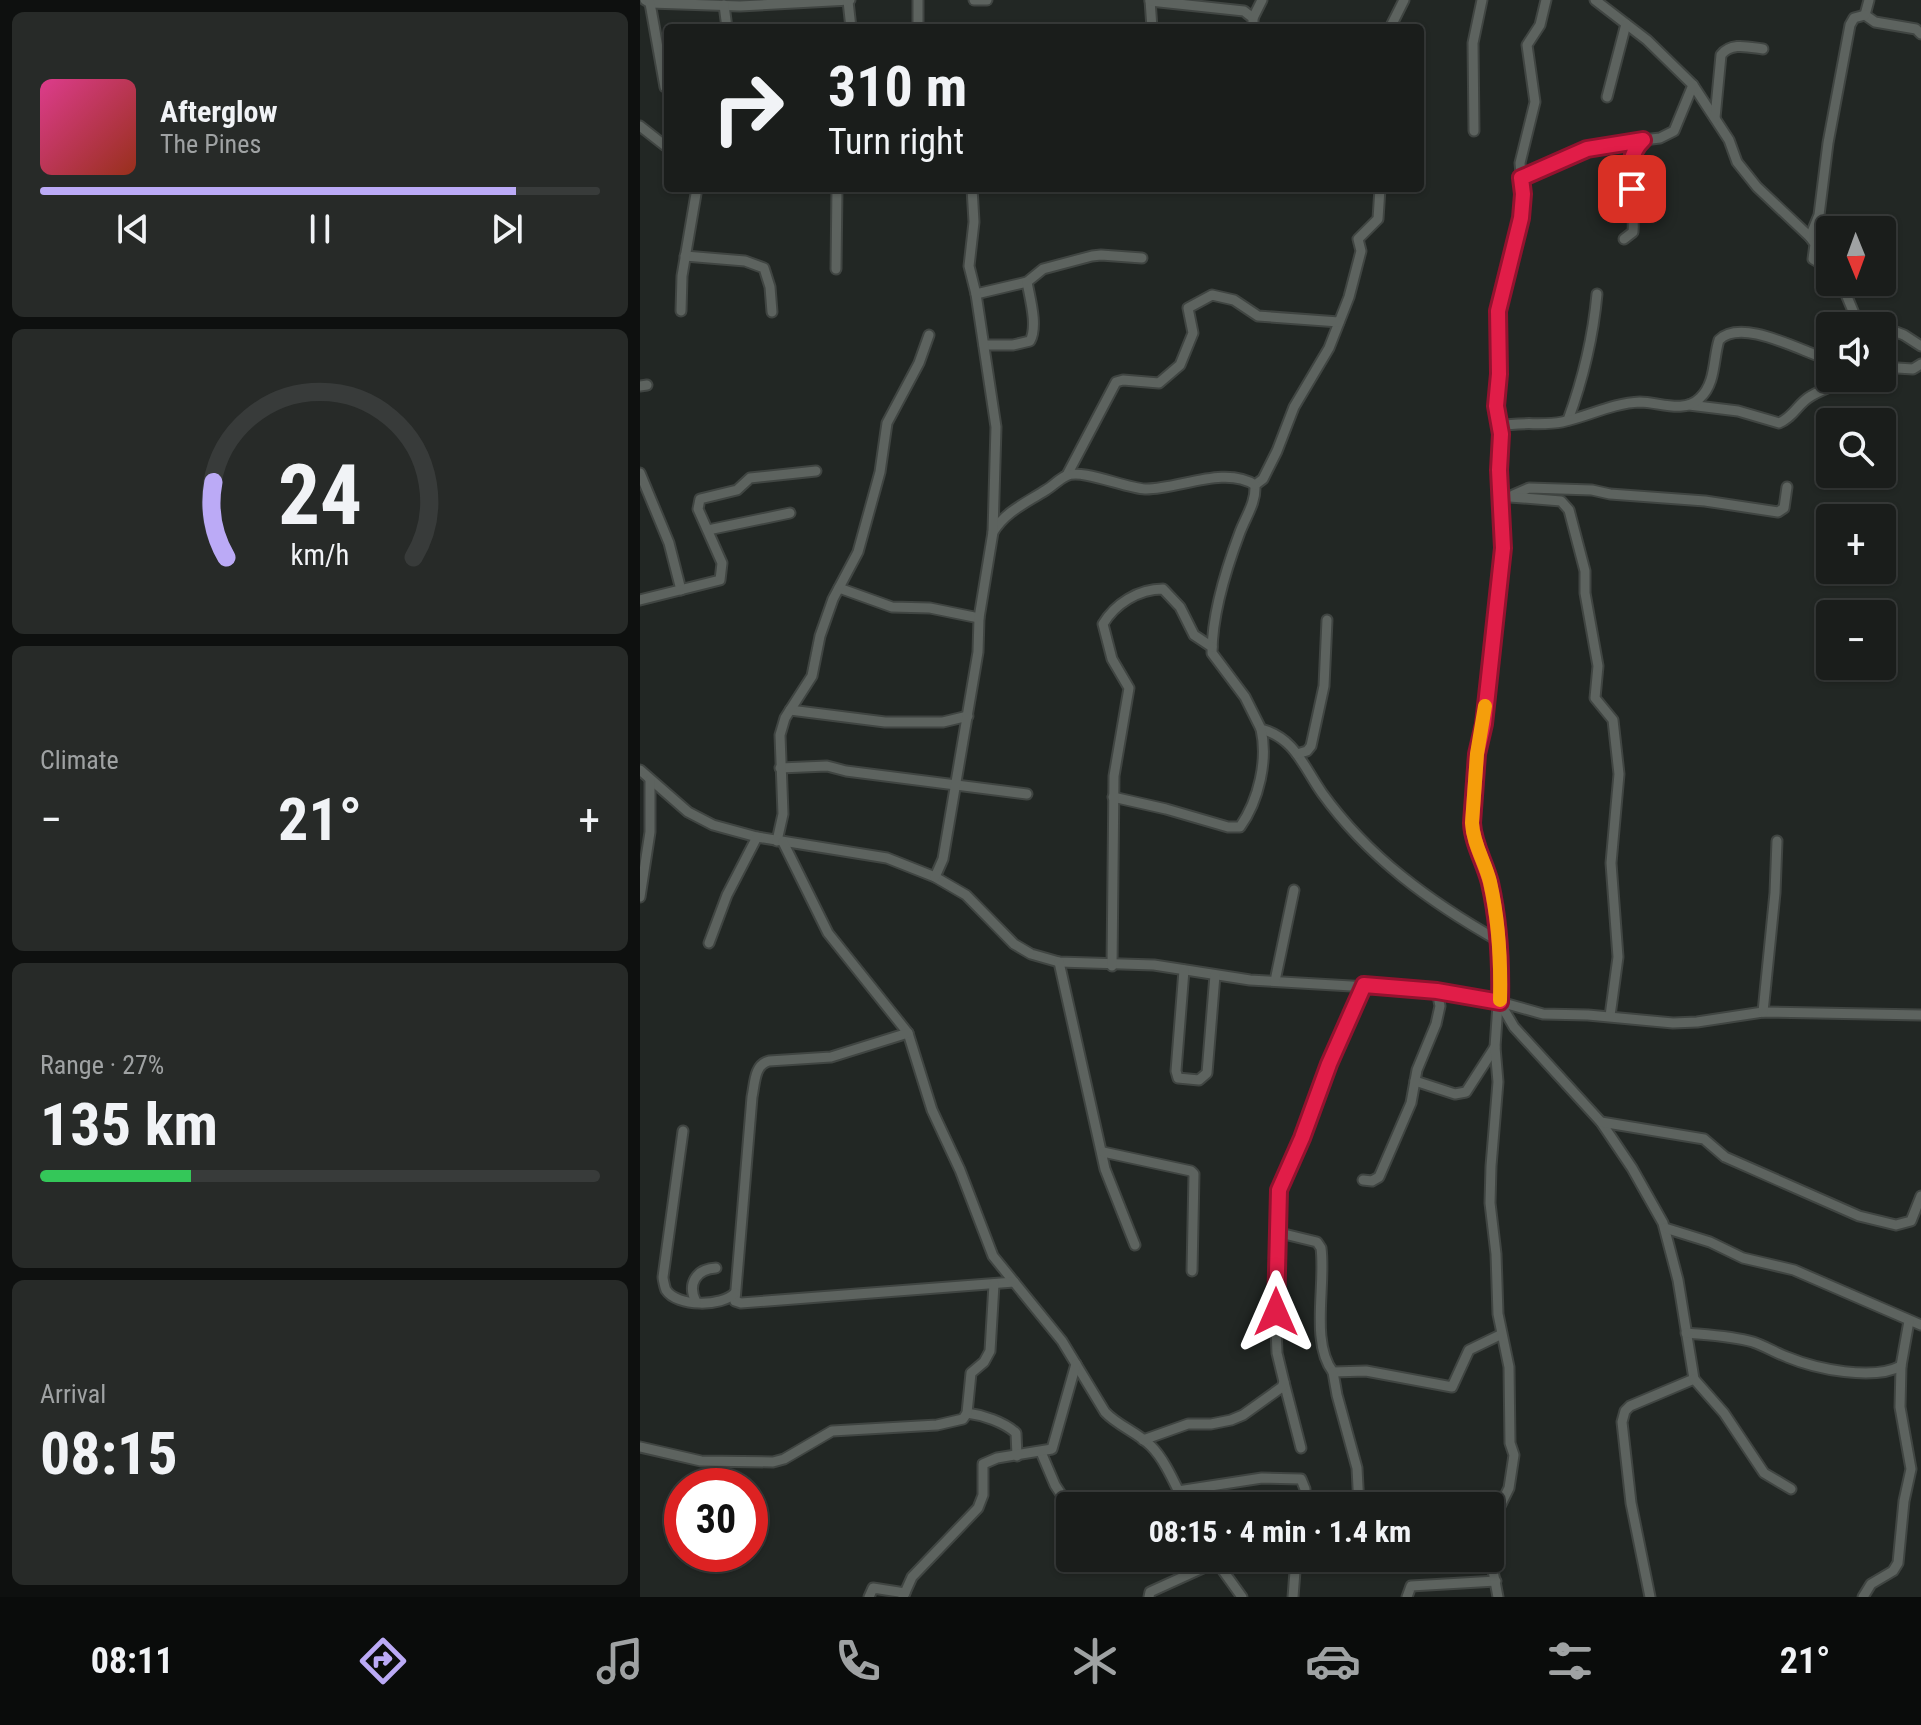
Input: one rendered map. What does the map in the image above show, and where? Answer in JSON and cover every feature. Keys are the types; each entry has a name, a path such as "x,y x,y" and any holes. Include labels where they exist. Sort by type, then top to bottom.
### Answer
{"street":[{"path":"918,0 918,24"},
{"path":"974,0 987,0"},
{"path":"1152,24 1150,0 1244,11 1253,23"},
{"path":"1253,23 1262,0"},
{"path":"1392,24 1404,0"},
{"path":"1474,131 1473,43 1482,0"},
{"path":"1498,1597 1491,1560 1498,1510 1509,1488 1513,1468 1509,1367 1500,1335 1490,1203 1498,1082 1495,1047 1500,1002 1499,941 1489,881 1472,833 1472,823 1477,754 1484,724 1502,567 1506,499 1496,406 1498,311 1521,218 1522,154 1535,102 1527,45 1540,25 1546,0"},
{"path":"1595,0 1693,85 1729,140 1737,162 1757,187 1815,244 1813,259 1816,261"},
{"path":"1865,15 1869,0"},
{"path":"664,82 647,1 724,5 849,1 851,24"},
{"path":"724,5 726,24"},
{"path":"1865,15 1875,22 1916,29 1921,34"},
{"path":"1810,237 1819,215 1828,143 1850,25 1854,18 1865,15"},
{"path":"1607,97 1626,24"},
{"path":"1715,118 1721,55 1733,46 1763,49"},
{"path":"1521,178 1587,149 1660,138 1674,131 1693,85"},
{"path":"640,126 664,145"},
{"path":"1624,239 1633,232 1635,216 1630,167 1635,151 1643,140"},
{"path":"681,311 685,256 696,192"},
{"path":"836,269 837,192"},
{"path":"935,877 943,859 968,716 993,532 996,427 969,266 974,222 972,192"},
{"path":"1113,797 1228,827 1240,827 1257,787 1265,746 1261,729 1245,697 1213,658 1216,616 1240,532 1253,504 1255,485 1263,479 1294,407 1329,348 1349,297 1361,251 1358,239 1378,219 1380,192"},
{"path":"685,256 745,261 764,268 770,287 772,312"},
{"path":"976,294 1027,282 1043,269 1092,256 1142,258"},
{"path":"984,345 1013,345 1030,341 1033,326 1027,282"},
{"path":"1568,420 1594,329 1597,294"},
{"path":"993,532 1001,519 1014,508 1067,475 1116,382 1159,383 1180,365 1193,333 1188,308 1212,295 1234,300 1258,316 1339,322"},
{"path":"1500,426 1568,420 1621,404 1689,405 1700,399 1710,381 1717,345 1725,334 1747,331 1816,355"},
{"path":"1896,333 1921,346"},
{"path":"929,335 919,363 887,423 880,472 858,552 839,588 820,636 812,676 790,710 780,735 783,814 780,841 828,933 908,1033 932,1110 960,1170 993,1256 1062,1341 1105,1412 1156,1453 1178,1491 1262,1478 1290,1477 1301,1479 1305,1492"},
{"path":"1896,368 1913,369 1921,364"},
{"path":"1689,405 1738,411 1779,423 1792,416 1809,396 1823,392"},
{"path":"640,600 720,580 722,563 698,509 697,503 704,496 731,492 750,478 816,471"},
{"path":"640,473 669,543 681,590"},
{"path":"1067,475 1084,475 1135,488 1153,489 1201,479 1236,479 1255,485"},
{"path":"1506,499 1529,488 1592,490 1778,512 1784,508 1787,487"},
{"path":"1506,499 1561,501 1569,510 1585,571 1585,593 1596,652 1595,698 1613,720 1619,780 1611,863 1618,957 1610,1016"},
{"path":"708,530 790,513"},
{"path":"839,588 892,607 930,608 979,618"},
{"path":"1112,966 1113,797 1115,766 1129,688 1112,659 1103,624 1111,611 1150,589 1163,589 1180,607 1194,635 1212,647"},
{"path":"1297,754 1311,746 1324,686 1327,620"},
{"path":"790,710 885,722 943,722 968,716"},
{"path":"1261,729 1284,738 1351,831 1372,853 1464,921 1499,941"},
{"path":"780,768 827,766 1027,794"},
{"path":"640,770 699,819 757,837 887,858 935,877 966,895 1014,944 1031,954 1059,962 1154,965 1275,981 1437,991 1500,1002 1543,1014 1610,1016 1673,1023 1763,1012 1921,1015"},
{"path":"640,897 650,832 650,780"},
{"path":"709,943 720,910 757,837"},
{"path":"1763,1012 1777,841"},
{"path":"1275,981 1294,890"},
{"path":"1059,962 1108,1179 1135,1245"},
{"path":"1184,970 1176,1071 1182,1080 1199,1080 1207,1073 1215,975"},
{"path":"1301,1448 1277,1353 1279,1190 1364,985"},
{"path":"1363,1180 1372,1181 1379,1177 1411,1103 1415,1081 1439,1015 1437,991"},
{"path":"1500,1002 1514,1027 1601,1122 1632,1168 1665,1228 1678,1280 1694,1379 1724,1413 1764,1473 1791,1489"},
{"path":"908,1033 831,1057 769,1061 758,1068 752,1097 735,1301 741,1303 1014,1282"},
{"path":"1415,1081 1455,1094 1466,1092 1495,1047"},
{"path":"1601,1122 1704,1139 1725,1157 1754,1171 1859,1216 1885,1223 1896,1225 1911,1221 1921,1196"},
{"path":"683,1131 663,1277 666,1289 673,1296 696,1302 718,1303 729,1300 735,1293"},
{"path":"1103,1152 1194,1174 1192,1271"},
{"path":"1665,1228 1710,1242 1743,1258 1794,1270 1921,1325"},
{"path":"1277,1229 1280,1233 1317,1242 1321,1248 1323,1356 1333,1372 1357,1468 1358,1492"},
{"path":"696,1302 693,1282 702,1271 716,1268"},
{"path":"640,1447 701,1461 773,1462 784,1459 832,1431 956,1422 967,1413 971,1373 984,1362 990,1351 994,1284"},
{"path":"1863,1597 1871,1584 1893,1571 1898,1563 1904,1501 1911,1469 1901,1418 1901,1366 1909,1321"},
{"path":"1686,1333 1754,1342 1804,1363 1843,1371 1881,1374 1901,1366"},
{"path":"1333,1372 1366,1371 1452,1387 1469,1350 1500,1335"},
{"path":"869,1597 873,1588 904,1595 912,1577 978,1508 983,1495 983,1464 997,1458 1052,1449 1076,1364"},
{"path":"1650,1597 1631,1503 1622,1422 1630,1406 1694,1379"},
{"path":"1143,1440 1188,1424 1221,1423 1243,1415 1278,1392 1284,1382"},
{"path":"967,1413 1010,1427 1016,1433 1017,1456"},
{"path":"1041,1452 1060,1492"},
{"path":"1149,1597 1150,1592 1191,1572"},
{"path":"1224,1572 1242,1597"},
{"path":"1293,1597 1295,1572"},
{"path":"1407,1597 1411,1586 1421,1584 1496,1581"}],"slow traffic":[{"path":"1485,706 1477,754 1472,833 1489,881 1497,921 1501,962 1500,1000"}],"route":[{"path":"1276,1312 1279,1190 1364,985 1455,993 1500,1002 1501,962 1497,921 1489,881 1472,833 1477,754 1484,724 1503,548 1499,470 1501,434 1496,406 1500,298 1521,218 1521,178 1587,149 1643,140 1635,151 1630,167 1632,189"}]}
